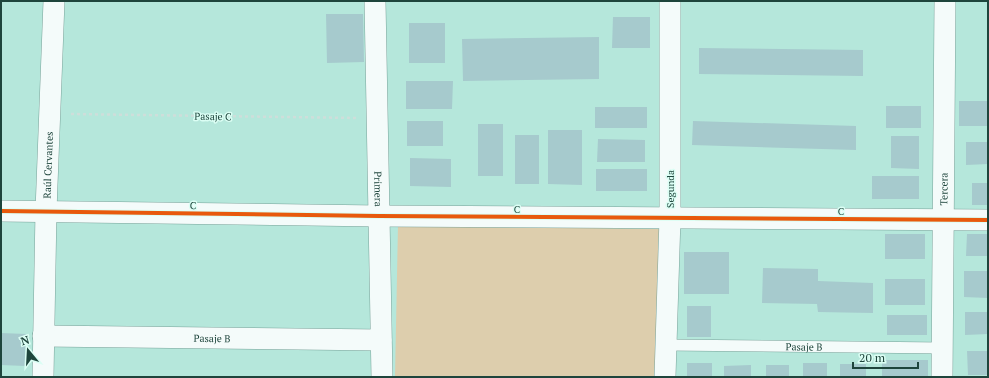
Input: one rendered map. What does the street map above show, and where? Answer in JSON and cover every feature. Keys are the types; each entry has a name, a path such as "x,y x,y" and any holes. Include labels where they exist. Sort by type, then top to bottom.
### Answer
{"street":[{"name":"Raúl Cervantes","path":"43,377 46,211 54,1"},
{"name":"Primera","path":"375,1 382,377"},
{"name":"Segunda","path":"665,377 670,218 670,1"},
{"name":"Tercera","path":"942,377 945,1"},
{"name":"C","path":"1,211 379,216 988,220"},
{"name":"Pasaje B","path":"43,336 381,340"}],"lane":[{"name":"Pasaje B","path":"666,345 943,348"}],"shaded area":[{"path":"398,225 659,229 656,377 395,377"}],"building":[{"path":"326,14 363,14 364,62 327,63"},
{"path":"613,17 650,17 650,48 612,48"},
{"path":"409,23 445,23 445,63 409,63"},
{"path":"599,37 599,79 463,81 462,39"},
{"path":"699,48 863,50 863,76 699,74"},
{"path":"406,81 453,81 452,109 406,109"},
{"path":"959,101 988,101 988,126 959,126"},
{"path":"886,106 921,106 921,128 886,128"},
{"path":"595,107 647,107 647,128 595,128"},
{"path":"407,121 443,121 443,146 407,146"},
{"path":"693,121 856,126 856,150 692,145"},
{"path":"478,124 503,124 503,176 478,176"},
{"path":"548,130 582,130 582,185 548,184"},
{"path":"515,135 539,135 539,184 515,184"},
{"path":"891,136 919,136 919,169 891,168"},
{"path":"598,139 645,140 645,162 597,162"},
{"path":"966,142 988,142 988,164 966,165"},
{"path":"410,158 451,159 451,187 410,186"},
{"path":"596,169 647,169 647,191 596,191"},
{"path":"872,176 919,176 919,199 872,199"},
{"path":"972,183 988,183 988,205 972,205"},
{"path":"885,234 925,234 925,259 885,259"},
{"path":"967,234 988,234 988,256 966,256"},
{"path":"684,252 729,252 729,294 684,294"},
{"path":"763,268 818,269 818,281 873,283 873,313 818,312 817,304 762,303"},
{"path":"964,271 988,271 988,298 964,297"},
{"path":"885,279 925,279 925,305 885,305"},
{"path":"687,306 711,306 711,337 687,337"},
{"path":"965,312 988,312 988,334 965,335"},
{"path":"887,315 927,315 927,335 887,335"},
{"path":"1,333 26,334 25,366 1,365"},
{"path":"967,351 988,351 988,375 968,375"},
{"path":"882,360 928,360 928,377 882,377"},
{"path":"687,363 712,363 712,377 687,377"},
{"path":"803,363 827,363 827,377 803,377"},
{"path":"840,364 866,364 866,377 840,377"},
{"path":"751,365 751,377 724,377 724,366"},
{"path":"766,365 789,365 789,377 766,377"}],"cycle path":[{"path":"1,211 379,216 988,220"}]}
